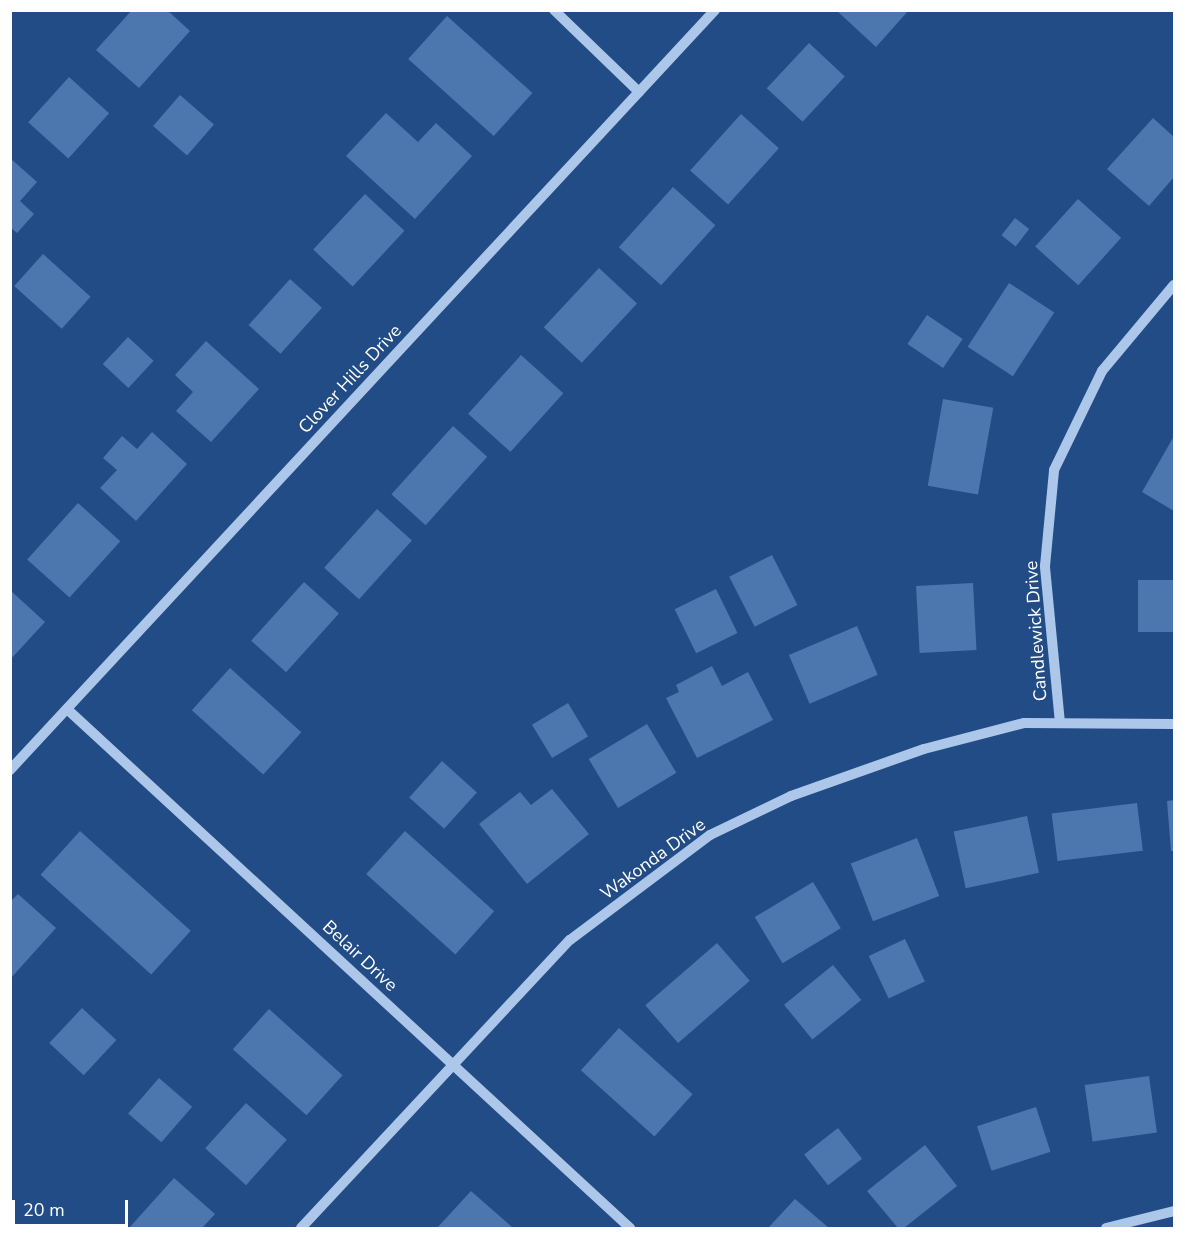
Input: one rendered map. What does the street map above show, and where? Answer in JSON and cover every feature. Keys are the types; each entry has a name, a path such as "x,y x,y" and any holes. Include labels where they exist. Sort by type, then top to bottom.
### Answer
{"street":[{"path":"554,10 639,92"},
{"name":"Clover Hills Drive","path":"10,770 715,10"},
{"name":"Candlewick Drive","path":"1060,723 1046,566 1054,470 1102,371 1174,285"},
{"name":"Belair Drive","path":"67,709 630,1228"},
{"name":"Wakonda Drive","path":"301,1228 570,940 710,835 791,796 924,748 1024,723 1174,723"},
{"path":"1106,1228 1174,1211"}],"building":[{"path":"132,10 167,10 190,31 139,88 96,50"},
{"path":"836,10 909,10 876,47"},
{"path":"447,16 532,93 494,136 408,59"},
{"path":"809,43 845,76 803,122 767,88"},
{"path":"69,77 109,113 68,158 28,122"},
{"path":"180,95 214,125 187,155 153,126"},
{"path":"386,113 418,142 436,123 472,156 415,219 346,156"},
{"path":"741,114 779,148 728,205 690,170"},
{"path":"1153,118 1174,137 1174,177 1149,206 1107,169"},
{"path":"10,158 37,182 20,201 34,214 17,233 10,227"},
{"path":"673,187 715,225 661,285 619,247"},
{"path":"365,194 404,231 353,286 313,250"},
{"path":"1078,199 1121,238 1078,285 1035,247"},
{"path":"1015,218 1029,229 1016,246 1001,235"},
{"path":"43,254 91,297 62,329 14,286"},
{"path":"599,268 637,303 582,363 544,327"},
{"path":"290,279 322,308 280,354 249,325"},
{"path":"1009,283 1054,312 1013,376 968,347"},
{"path":"927,315 963,339 943,368 907,344"},
{"path":"128,337 154,361 128,388 103,364"},
{"path":"206,341 259,389 211,442 176,411 193,392 175,375"},
{"path":"521,355 563,393 510,452 468,414"},
{"path":"943,399 993,408 978,495 928,486"},
{"path":"453,426 487,457 426,525 391,494"},
{"path":"152,432 187,464 136,521 100,488 117,470 103,458 122,436 137,449"},
{"path":"1174,436 1174,511 1142,492"},
{"path":"78,503 120,541 70,598 27,559"},
{"path":"377,509 412,540 359,599 324,568"},
{"path":"772,555 797,605 755,627 729,577"},
{"path":"1138,580 1174,580 1174,632 1138,632"},
{"path":"304,582 339,613 286,672 251,641"},
{"path":"973,583 977,650 920,653 916,586"},
{"path":"716,589 737,633 696,653 675,609"},
{"path":"10,590 45,622 10,660"},
{"path":"857,626 878,675 810,704 789,655"},
{"path":"712,666 722,686 748,672 773,720 697,758 666,698 679,692 676,685"},
{"path":"230,668 301,732 263,775 192,710"},
{"path":"568,703 588,736 552,758 532,725"},
{"path":"647,724 676,773 618,808 589,759"},
{"path":"442,761 477,792 444,829 409,797"},
{"path":"552,789 589,834 527,884 479,824 520,792 531,805"},
{"path":"1174,800 1174,851 1171,851 1167,801"},
{"path":"1137,803 1143,851 1057,861 1052,813"},
{"path":"1027,816 1039,873 966,888 954,832"},
{"path":"80,831 191,931 151,975 41,875"},
{"path":"405,831 494,911 455,954 366,874"},
{"path":"917,838 939,896 873,921 851,863"},
{"path":"813,882 841,928 783,963 755,917"},
{"path":"18,894 56,928 10,979 10,902"},
{"path":"905,939 925,982 889,999 869,956"},
{"path":"717,943 750,981 678,1043 645,1005"},
{"path":"833,965 861,1000 812,1040 784,1005"},
{"path":"82,1008 116,1040 84,1075 49,1043"},
{"path":"269,1009 343,1075 306,1115 233,1049"},
{"path":"619,1028 693,1094 654,1137 581,1070"},
{"path":"1149,1076 1157,1132 1093,1141 1085,1085"},
{"path":"159,1078 192,1107 161,1142 128,1113"},
{"path":"246,1103 287,1140 246,1185 205,1148"},
{"path":"1036,1107 1051,1152 992,1171 977,1126"},
{"path":"838,1128 862,1159 828,1185 804,1154"},
{"path":"925,1145 957,1186 904,1228 898,1228 867,1191"},
{"path":"174,1178 215,1214 202,1228 129,1228"},
{"path":"471,1191 513,1228 437,1228"},
{"path":"795,1199 829,1228 768,1228"}]}
